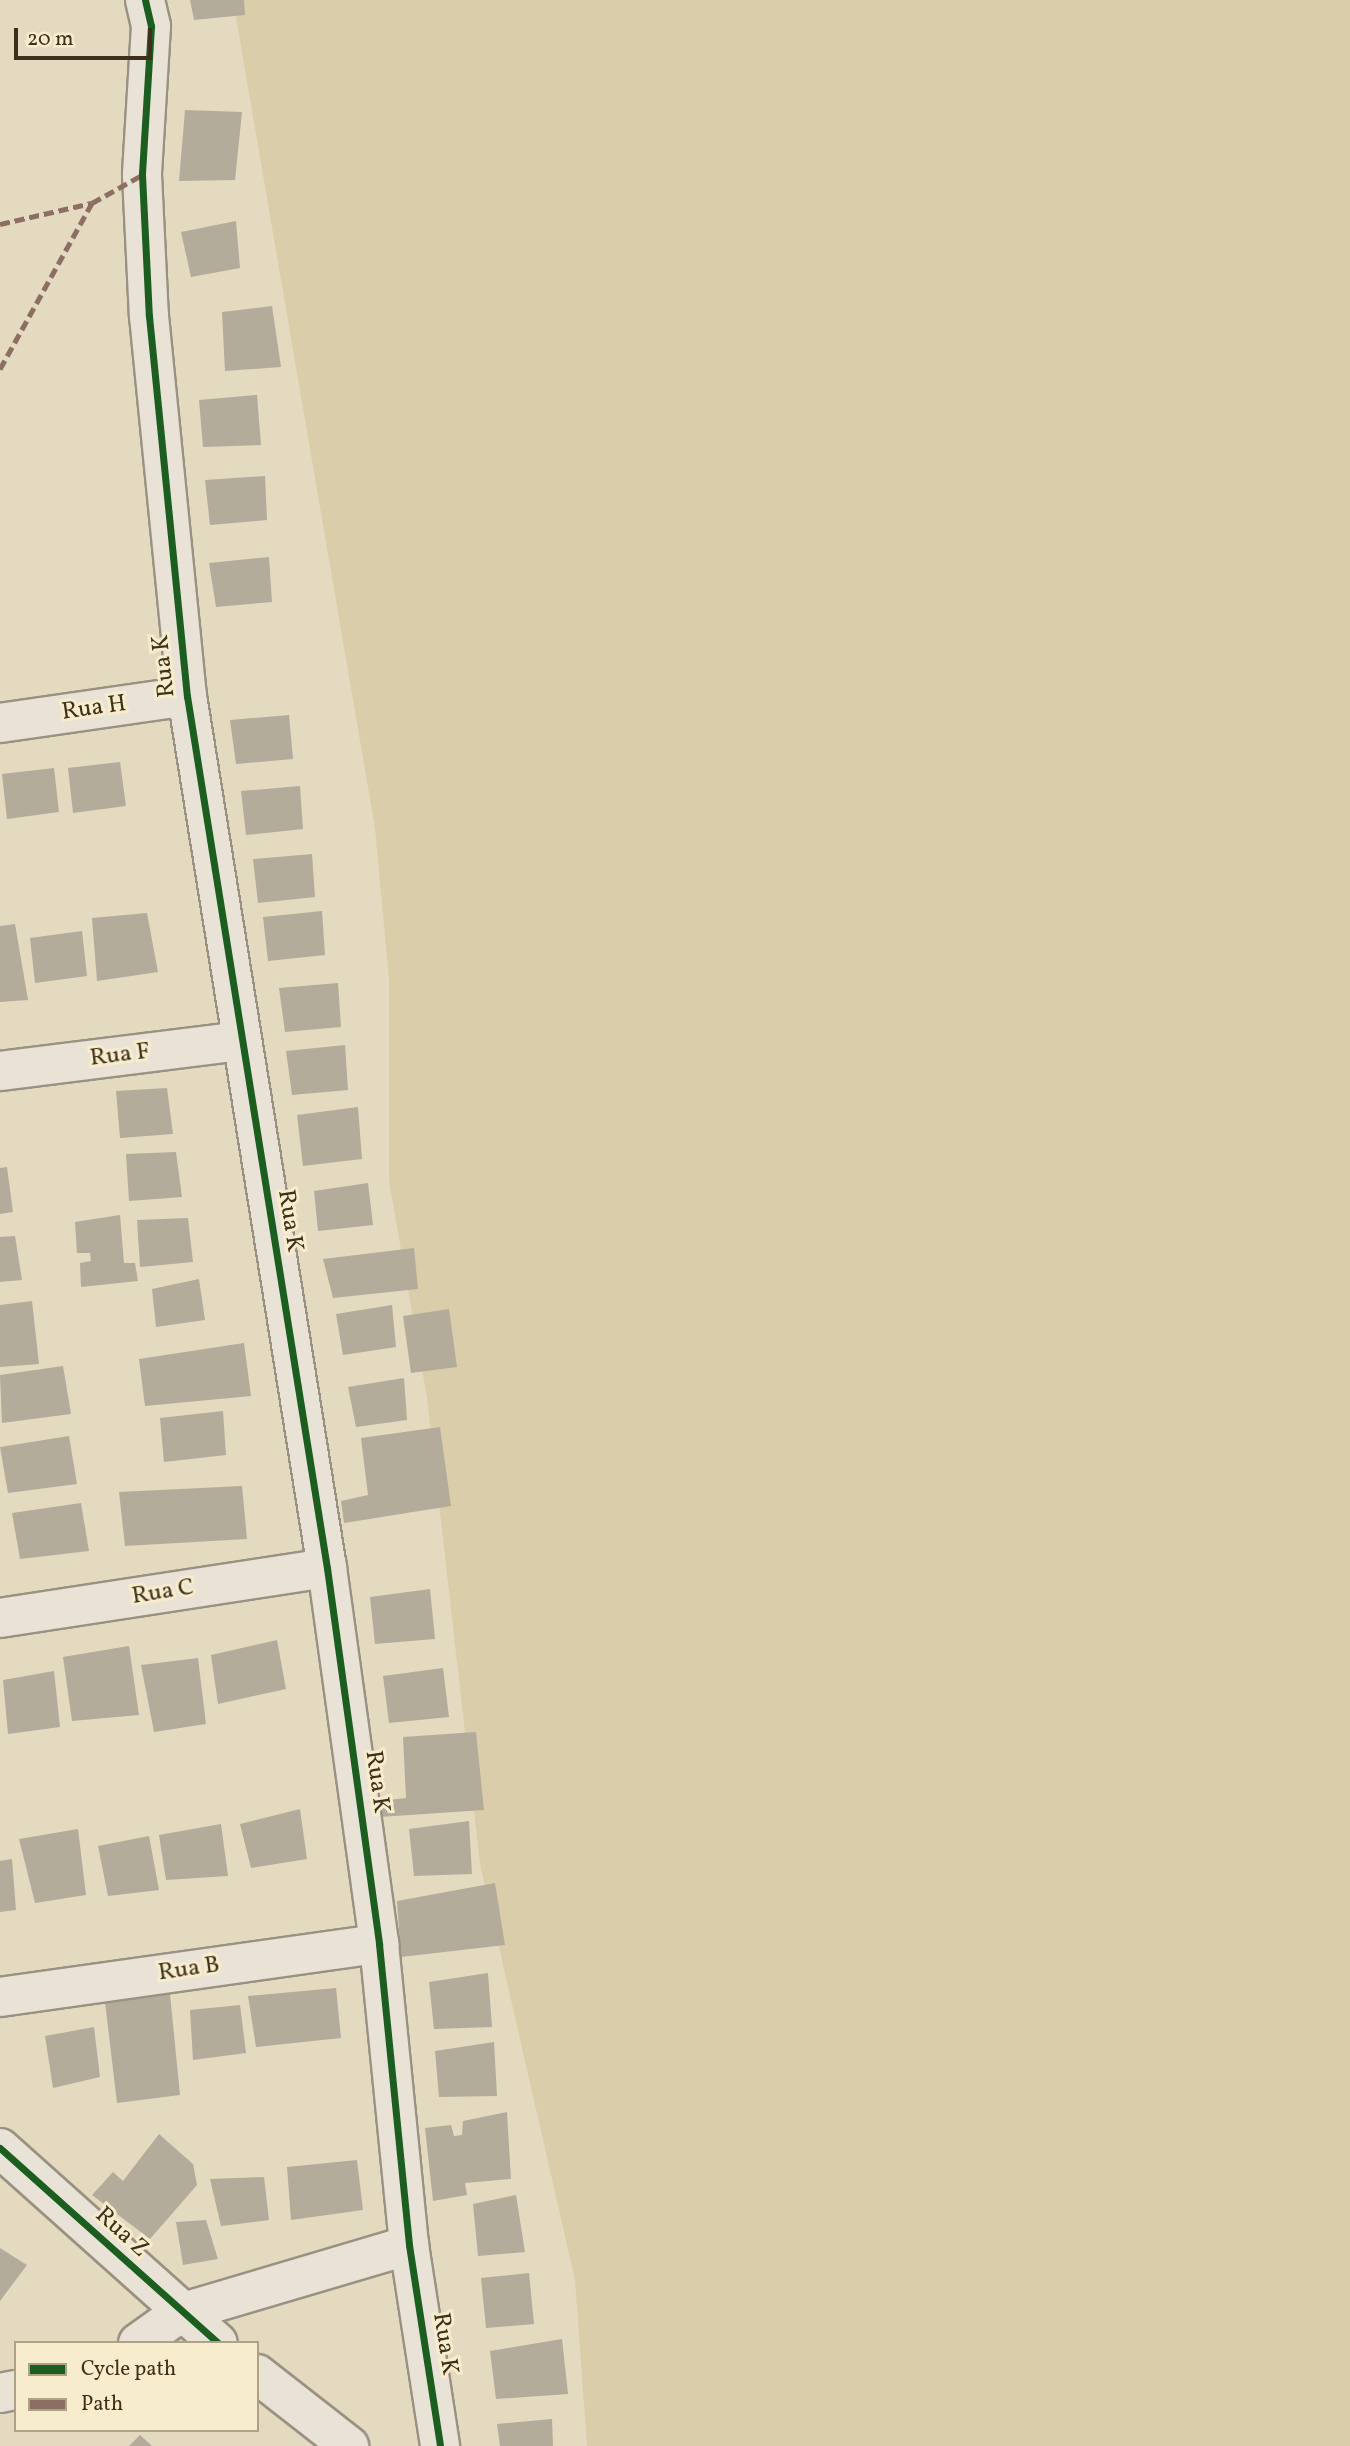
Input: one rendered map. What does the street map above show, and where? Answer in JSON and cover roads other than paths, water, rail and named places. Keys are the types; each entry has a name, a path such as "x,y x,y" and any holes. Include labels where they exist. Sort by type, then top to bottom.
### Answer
{"street":[{"name":"Rua K","path":"145,0 151,26 142,175 149,316 187,696 240,1041 327,1568 379,1944 409,2245 440,2446"},
{"name":"Rua H","path":"0,723 187,696"},
{"name":"Rua F","path":"0,1071 240,1041"},
{"name":"Rua C","path":"0,1618 327,1568"},
{"name":"Rua B","path":"0,1997 379,1944"},
{"name":"Rua Z","path":"0,2148 180,2312 216,2341"},
{"path":"141,2341 180,2312 409,2245"},
{"path":"259,2376 349,2446"}]}
